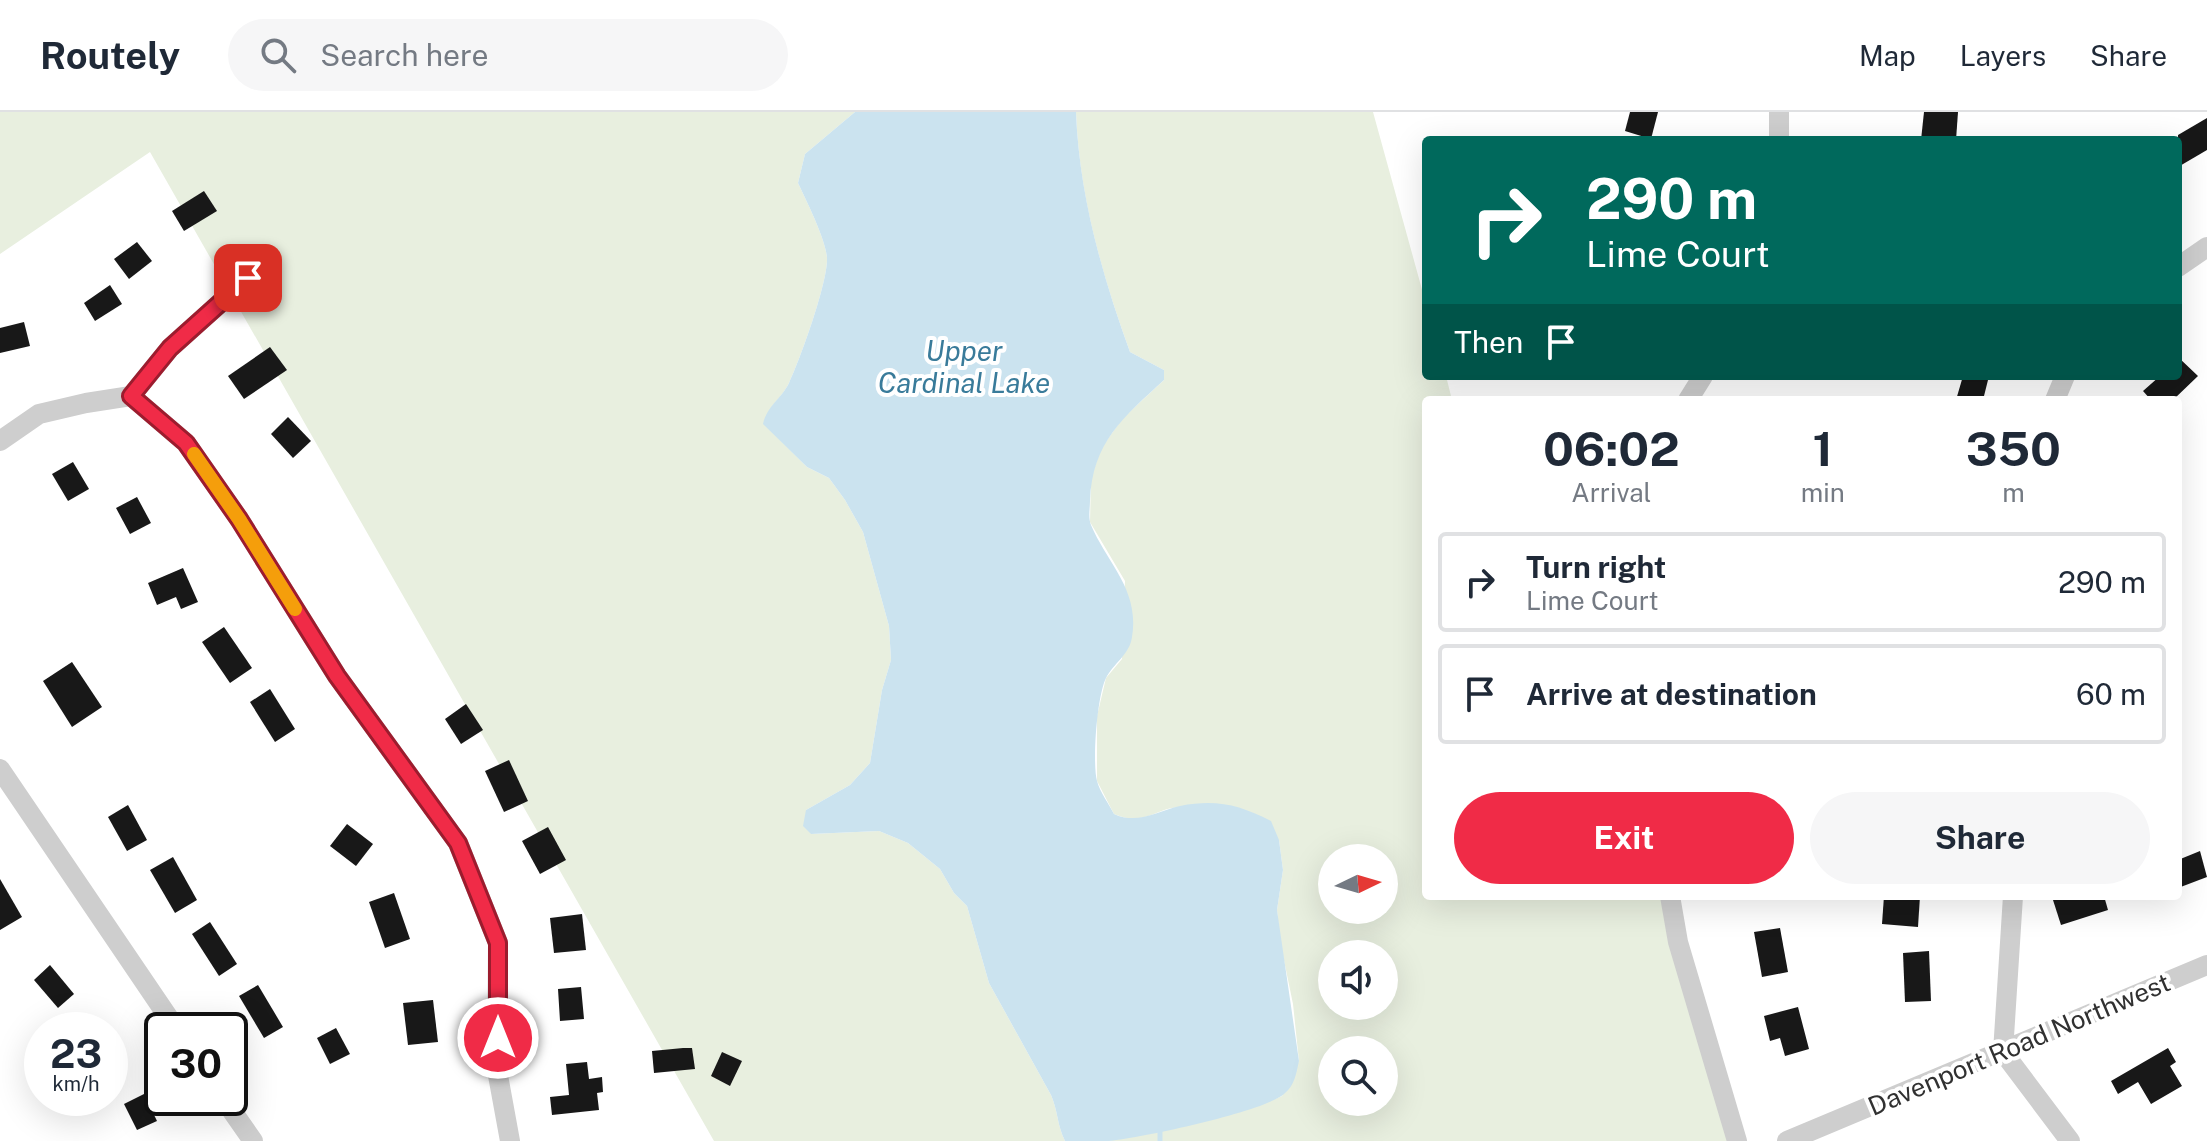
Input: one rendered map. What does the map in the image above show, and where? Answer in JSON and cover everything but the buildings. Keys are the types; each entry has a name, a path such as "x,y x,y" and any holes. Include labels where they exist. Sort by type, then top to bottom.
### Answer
{"street":[{"path":"1779,112 1779,136"},
{"path":"2182,264 2207,247"},
{"path":"0,441 39,414 131,396 170,348 248,278"},
{"path":"131,396 186,443 239,519 337,676 458,843 498,943 497,1070 510,1141"},
{"path":"0,769 165,1012"},
{"path":"1671,900 1678,942 1737,1141"},
{"path":"2013,900 2003,1052 2070,1141"},
{"name":"Davenport Road Northwest","path":"1787,1141 2207,965"},
{"path":"236,1116 253,1141"}],"green space":[{"path":"0,112 855,112 805,154 798,183 823,241 826,269 794,372 786,389 768,412 764,424 807,467 829,478 863,532 889,626 891,660 882,690 870,763 850,785 806,810 811,834 879,831 908,843 940,869 954,893 967,906 989,983 1051,1095 1065,1141 714,1141 150,152 0,254"},
{"path":"1076,112 1373,112 1422,290 1422,380 1447,380 1451,396 1422,396 1422,900 1675,900 1731,1141 1108,1141 1218,1117 1282,1096 1299,1061 1277,910 1283,870 1279,840 1181,808 1125,818 1114,814 1097,781 1097,716 1106,678 1122,659 1125,581 1090,522 1091,479 1100,450 1122,419 1164,380 1164,370 1130,352 1110,294 1087,204"}],"water":[{"name":"Upper Cardinal Lake","path":"855,112 1076,112 1087,204 1101,264 1120,323 1130,352 1164,370 1164,380 1113,432 1097,462 1092,480 1090,522 1127,591 1133,620 1131,643 1109,673 1103,687 1095,745 1097,781 1114,814 1123,817 1139,818 1180,806 1217,803 1238,807 1271,821 1279,840 1283,870 1277,910 1299,1061 1291,1087 1272,1101 1228,1116 1146,1135 1109,1141 1065,1141 1051,1095 989,983 967,906 954,893 940,869 908,843 879,831 811,834 803,826 806,810 850,785 870,763 882,690 891,660 889,626 863,532 829,478 807,467 763,424 794,372 826,269 823,241 798,183 805,154"}],"waterway":[{"path":"1160,1131 1160,1141"}],"slow traffic":[{"path":"194,454 295,609"}],"route":[{"path":"248,278 170,348 131,396 186,443 239,519 337,676 458,843 498,943 498,1038"}]}
